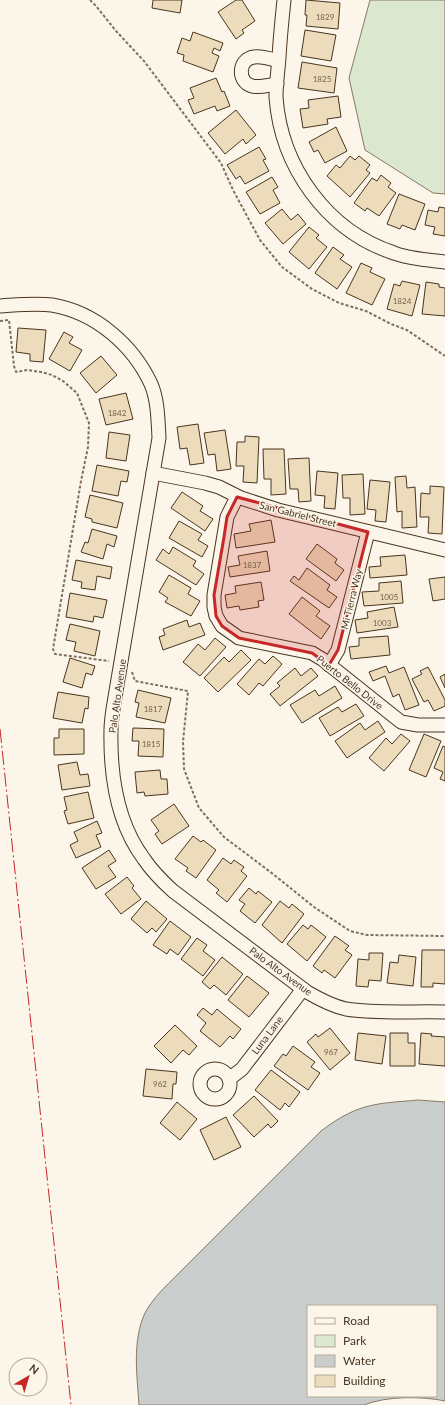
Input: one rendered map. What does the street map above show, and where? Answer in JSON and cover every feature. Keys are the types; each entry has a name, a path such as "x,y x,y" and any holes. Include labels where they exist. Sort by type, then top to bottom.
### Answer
{"street":[{"path":"284,0 276,96 278,116 289,156 301,178 315,198 334,218 370,244 395,254 445,262"},
{"path":"277,84 253,87 247,84 241,72 243,65 247,60 253,57 278,61"},
{"name":"Palo Alto Avenue","path":"0,306 33,304 52,305 72,311 95,321 128,349 142,367 151,385 158,420 159,438 111,729 111,752 119,808 130,837 143,858 173,891 303,988 326,1002 346,1009 372,1011 445,1012"},
{"name":"San Gabriel Street","path":"153,473 219,487 237,497 278,510 445,550"},
{"name":"Puerto Bello Drive","path":"237,497 227,517 214,596 216,616 222,626 239,638 312,653 401,722 418,725 445,725"},
{"name":"Mi Tierra Way","path":"329,665 338,650 368,532"},
{"name":"Luna Lane","path":"229,1079 242,1069 303,988"}],"path":[{"path":"90,0 144,61 221,163 233,190 260,240 282,268 312,289 340,303 366,310 391,324 407,330 445,356"},
{"path":"0,321 10,320 14,366 16,372 27,370 41,372 52,375 63,381 77,393 89,423 88,446 53,649 55,654 121,662 131,667 135,681 188,691 183,742 184,769 199,808 224,837 314,907 350,931 366,935 445,936"}],"highlighted area":[{"path":"237,497 368,532 338,650 329,665 312,653 239,638 222,626 216,616 214,595 227,517"}],"green space":[{"path":"370,0 445,0 445,194 433,193 365,150 349,78"}],"water":[{"path":"418,1100 445,1102 445,1401 426,1398 393,1398 364,1405 139,1405 136,1358 138,1335 145,1313 151,1303 321,1131 339,1118 349,1113 381,1104"}],"building":[{"path":"153,0 182,0 180,13 152,8"},
{"path":"236,0 242,0 255,21 242,30 244,33 236,39 218,12"},
{"path":"306,0 340,3 338,29 306,26"},
{"path":"305,30 336,35 331,61 301,56"},
{"path":"193,32 223,43 220,51 214,48 212,53 219,56 213,72 183,61 184,55 177,53 182,38 190,41"},
{"path":"302,62 337,68 334,93 298,88"},
{"path":"216,78 222,92 224,91 230,106 217,111 215,106 194,114 188,100 194,98 190,88"},
{"path":"338,96 341,117 327,119 328,124 303,128 300,109 309,108 308,100"},
{"path":"236,110 256,135 246,144 243,139 225,154 208,133"},
{"path":"336,127 347,151 325,163 318,150 314,152 309,142"},
{"path":"259,147 266,159 263,160 269,171 245,184 240,176 236,179 227,165"},
{"path":"350,156 355,160 359,156 370,165 366,170 370,173 350,197 327,176 336,165 340,168"},
{"path":"381,175 391,183 388,187 396,193 379,216 367,208 365,211 354,203 372,178 377,181"},
{"path":"272,177 278,187 273,190 280,203 260,214 246,192"},
{"path":"399,194 425,204 415,230 402,225 400,229 387,224"},
{"path":"439,207 445,208 445,236 433,234 435,227 425,225 428,210 438,212"},
{"path":"282,209 291,220 298,214 306,224 283,244 265,223"},
{"path":"309,227 319,235 316,238 327,247 309,269 289,252"},
{"path":"333,247 344,255 340,259 352,267 337,289 315,273"},
{"path":"361,263 372,268 370,272 385,279 372,305 346,293"},
{"path":"402,281 420,285 412,316 387,309 394,284 400,286"},
{"path":"426,282 439,284 439,287 445,288 445,316 422,314"},
{"path":"18,328 46,330 43,362 30,361 30,354 16,352"},
{"path":"64,332 73,337 69,343 82,350 70,371 49,359"},
{"path":"101,356 117,375 96,393 80,373"},
{"path":"126,393 133,419 106,425 99,399"},
{"path":"198,424 204,463 190,465 187,448 180,449 177,427"},
{"path":"225,430 231,469 217,471 215,454 208,455 204,433"},
{"path":"109,432 130,435 126,461 106,458"},
{"path":"245,436 259,437 257,483 243,482 244,466 236,466 237,442 245,442"},
{"path":"263,449 284,449 286,494 271,495 271,479 264,479"},
{"path":"309,458 311,501 299,502 298,489 290,489 288,459"},
{"path":"97,465 129,471 127,482 121,481 118,496 92,491"},
{"path":"317,471 338,473 335,509 324,508 325,496 315,495"},
{"path":"363,474 365,514 350,515 350,498 343,498 342,475"},
{"path":"406,476 407,488 415,487 417,527 402,528 402,511 397,512 395,477"},
{"path":"370,480 390,482 386,522 375,521 376,510 367,509"},
{"path":"430,486 444,487 442,534 428,533 429,517 420,517 421,493 430,494"},
{"path":"182,492 203,506 200,511 213,519 205,531 171,508"},
{"path":"90,495 123,503 117,528 92,522 92,519 85,517"},
{"path":"271,520 275,542 236,548 234,534 251,531 249,524"},
{"path":"179,521 202,534 198,540 208,546 202,557 169,538"},
{"path":"92,529 117,536 114,547 107,544 103,559 81,552 85,542 88,543"},
{"path":"317,544 337,559 335,563 344,570 336,581 306,559"},
{"path":"173,547 196,561 193,566 204,574 196,585 156,560 163,549 169,554"},
{"path":"267,551 270,571 230,577 228,567 240,565 238,556"},
{"path":"405,555 407,575 370,578 369,567 381,566 380,557"},
{"path":"76,560 112,567 110,579 97,576 95,590 81,588 82,582 72,580"},
{"path":"307,568 330,585 327,590 337,597 329,608 290,581 294,576 299,580"},
{"path":"169,575 191,588 188,594 200,601 191,616 165,602 168,598 159,592"},
{"path":"445,577 445,599 433,601 429,579"},
{"path":"401,581 403,603 364,606 362,592 379,591 379,583"},
{"path":"261,582 264,600 258,601 259,607 240,610 239,606 227,608 225,595 236,593 235,586"},
{"path":"70,593 107,600 103,618 94,616 93,622 66,617"},
{"path":"302,597 320,611 316,616 330,626 321,639 289,614"},
{"path":"394,607 398,627 357,633 355,620 368,618 367,612"},
{"path":"187,620 189,627 200,623 205,635 163,650 159,637 165,635 163,629"},
{"path":"70,624 100,631 95,656 74,651 76,642 66,640"},
{"path":"388,636 390,655 351,659 349,647 359,646 359,638"},
{"path":"215,638 226,647 200,676 183,662 198,644 205,650"},
{"path":"241,650 251,660 218,692 204,678 224,657 229,662"},
{"path":"273,656 282,664 263,686 259,683 249,695 237,684 259,659 265,664"},
{"path":"70,658 95,666 92,675 86,673 82,688 63,682"},
{"path":"386,666 389,673 404,667 419,705 405,710 399,694 393,697 385,676 373,681 369,672"},
{"path":"428,667 445,700 445,706 434,711 428,700 424,702 412,679 422,674 420,671"},
{"path":"295,668 301,676 311,668 318,676 280,706 270,694 280,686 277,683"},
{"path":"445,674 445,688 440,677"},
{"path":"335,686 342,698 302,723 290,705 315,690 319,696"},
{"path":"138,690 171,698 165,723 136,717 139,703 135,702"},
{"path":"58,692 89,697 88,709 85,708 82,723 53,718"},
{"path":"356,704 364,716 330,736 319,718 338,707 342,712"},
{"path":"378,721 385,732 347,758 335,741 360,723 365,730"},
{"path":"133,728 164,729 163,757 138,756 139,741 132,741"},
{"path":"59,729 84,729 84,754 54,755 54,738 59,738"},
{"path":"401,734 410,741 384,771 369,758 386,738 392,744"},
{"path":"424,734 441,741 426,777 409,770"},
{"path":"443,746 445,747 445,781 440,779 443,772 434,768"},
{"path":"77,762 80,775 88,774 90,786 62,790 58,765"},
{"path":"160,770 161,779 167,779 168,794 145,796 144,792 137,793 135,772"},
{"path":"88,792 94,818 68,824 64,811 67,810 64,797"},
{"path":"174,804 189,826 162,844 155,834 159,831 151,820"},
{"path":"97,821 102,833 96,835 101,847 76,858 70,845 78,841 74,832"},
{"path":"193,836 201,842 203,840 216,850 196,878 186,871 188,868 175,859"},
{"path":"109,850 116,861 108,866 116,877 96,889 82,868"},
{"path":"223,858 231,864 234,860 244,867 241,871 247,876 227,902 216,893 219,890 207,880"},
{"path":"127,877 134,886 132,888 141,899 121,914 105,894"},
{"path":"249,888 256,894 258,891 272,902 255,923 240,911 245,904 239,900"},
{"path":"146,901 167,919 156,932 152,928 147,933 131,919"},
{"path":"280,901 289,908 292,904 304,914 282,943 262,925"},
{"path":"170,921 191,937 178,955 170,949 167,954 153,945"},
{"path":"303,925 308,929 311,925 326,937 307,961 287,944"},
{"path":"335,936 349,946 345,950 352,955 335,978 324,970 322,973 313,966"},
{"path":"197,938 207,945 203,951 215,960 203,976 181,959"},
{"path":"422,950 445,950 445,984 433,983 433,987 421,987"},
{"path":"369,953 383,953 381,981 369,980 368,987 356,986 358,959 369,960"},
{"path":"399,955 416,957 413,986 387,983 390,962 398,963"},
{"path":"222,957 243,974 226,995 214,985 210,989 202,982"},
{"path":"247,976 269,993 249,1017 228,1000"},
{"path":"203,1008 212,1015 217,1009 241,1029 233,1039 230,1036 220,1047 200,1031 206,1023 197,1015"},
{"path":"175,1025 197,1046 189,1055 183,1050 171,1063 154,1046"},
{"path":"330,1028 350,1053 330,1070 307,1042 316,1034 318,1037"},
{"path":"358,1033 386,1036 382,1064 355,1060"},
{"path":"390,1033 408,1033 408,1043 415,1043 415,1066 390,1066"},
{"path":"421,1033 432,1034 431,1036 445,1037 445,1066 419,1064"},
{"path":"293,1046 315,1062 311,1067 320,1073 308,1090 274,1066 283,1054 286,1056"},
{"path":"146,1069 177,1072 176,1084 173,1084 172,1099 143,1096"},
{"path":"271,1070 300,1092 289,1107 285,1103 280,1110 255,1090"},
{"path":"254,1096 278,1121 271,1128 268,1124 254,1137 233,1115"},
{"path":"177,1102 197,1119 180,1140 160,1123"},
{"path":"226,1117 241,1147 214,1160 200,1130"}],"power":[{"path":"0,729 71,1405"}]}
